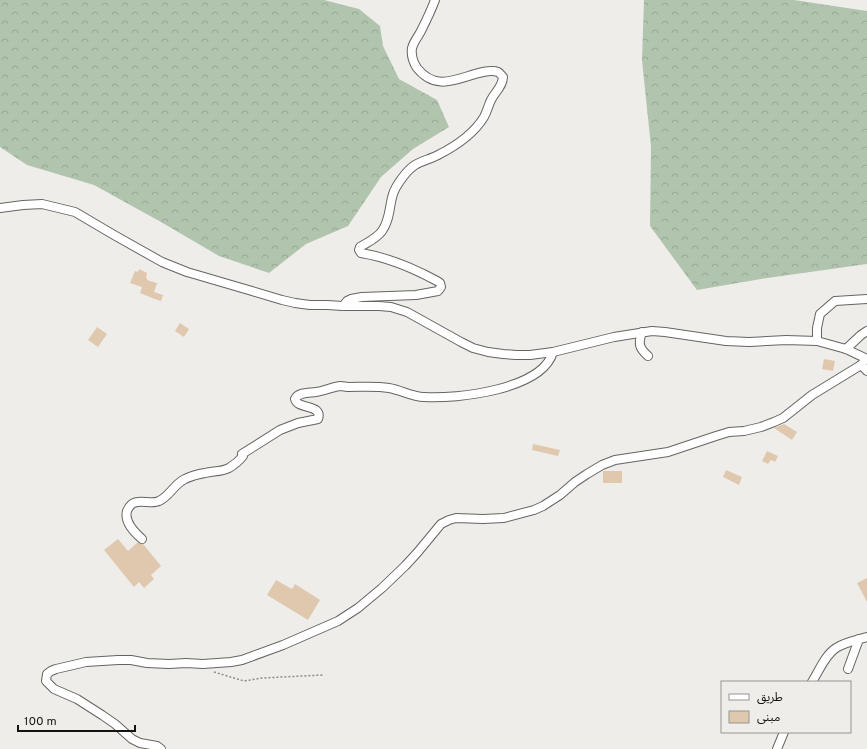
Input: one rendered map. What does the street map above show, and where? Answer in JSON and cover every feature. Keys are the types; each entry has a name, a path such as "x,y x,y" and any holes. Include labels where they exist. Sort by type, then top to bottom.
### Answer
{"street":[{"path":"343,306 351,299 362,297 416,296 438,291 441,287 438,281 418,271 361,253 359,250 360,247 373,240 386,225 393,193 398,183 407,172 415,165 438,156 468,137 484,117 491,100 503,81 503,76 497,72 489,70 446,82 437,81 427,77 419,70 414,64 412,48 414,41 431,11 435,0"},
{"path":"0,208 42,204 75,212 162,262 187,272 282,300 310,305 327,304 343,306 391,307 407,312 461,342 488,352 516,355 553,352 595,341 642,332 665,332 726,341 817,341 846,348 865,363 812,395 783,418 761,427 744,431 730,432 668,452 615,460 574,482 560,495 534,510 504,518 456,518 449,520 442,524 396,575 358,608 338,621 283,645 242,660 231,662 203,664 147,663 131,660 86,662 56,669 47,674 46,682 54,689 78,699 111,721 132,739 140,743 157,746 161,749"},
{"path":"817,341 817,328 820,314 836,300 867,299"},
{"path":"846,348 867,331"},
{"path":"642,332 639,346 648,356"},
{"path":"142,539 133,530 127,519 126,514 131,504 160,501 181,481 197,474 218,472 230,468 243,456 242,454 280,430 298,423 318,419 319,415 316,410 298,404 294,399 297,395 318,392 340,386 375,386 424,397 468,395 499,389 526,379 541,369 551,359 553,352"},
{"path":"848,670 863,638"},
{"path":"813,681 823,664 835,649 863,638"},
{"path":"777,749 784,733"}],"path":[{"path":"214,672 244,681 262,678 323,675"}],"green space":[{"path":"0,0 324,0 359,9 380,26 383,46 399,79 437,100 449,127 413,149 381,177 348,226 306,244 269,273 219,256 94,185 27,165 0,147"},
{"path":"644,0 794,0 867,11 867,264 697,290 650,226 651,147 642,60"}],"building":[{"path":"139,269 147,273 147,280 157,283 154,292 163,295 161,301 140,293 142,287 130,283 135,271 138,272"},
{"path":"180,323 189,329 184,337 175,331"},
{"path":"97,327 107,334 98,347 88,340"},
{"path":"824,359 835,361 833,371 822,369"},
{"path":"784,424 797,432 792,440 774,428"},
{"path":"533,444 560,450 558,456 532,450"},
{"path":"767,451 778,456 775,462 771,460 768,464 762,461"},
{"path":"726,470 742,477 739,485 723,477"},
{"path":"603,471 622,471 622,483 603,483"},
{"path":"118,539 128,551 138,542 143,544 161,566 151,575 154,579 144,588 139,582 134,587 104,550"},
{"path":"867,578 867,602 857,583"},
{"path":"276,580 292,589 295,584 320,600 308,620 267,595"}]}
